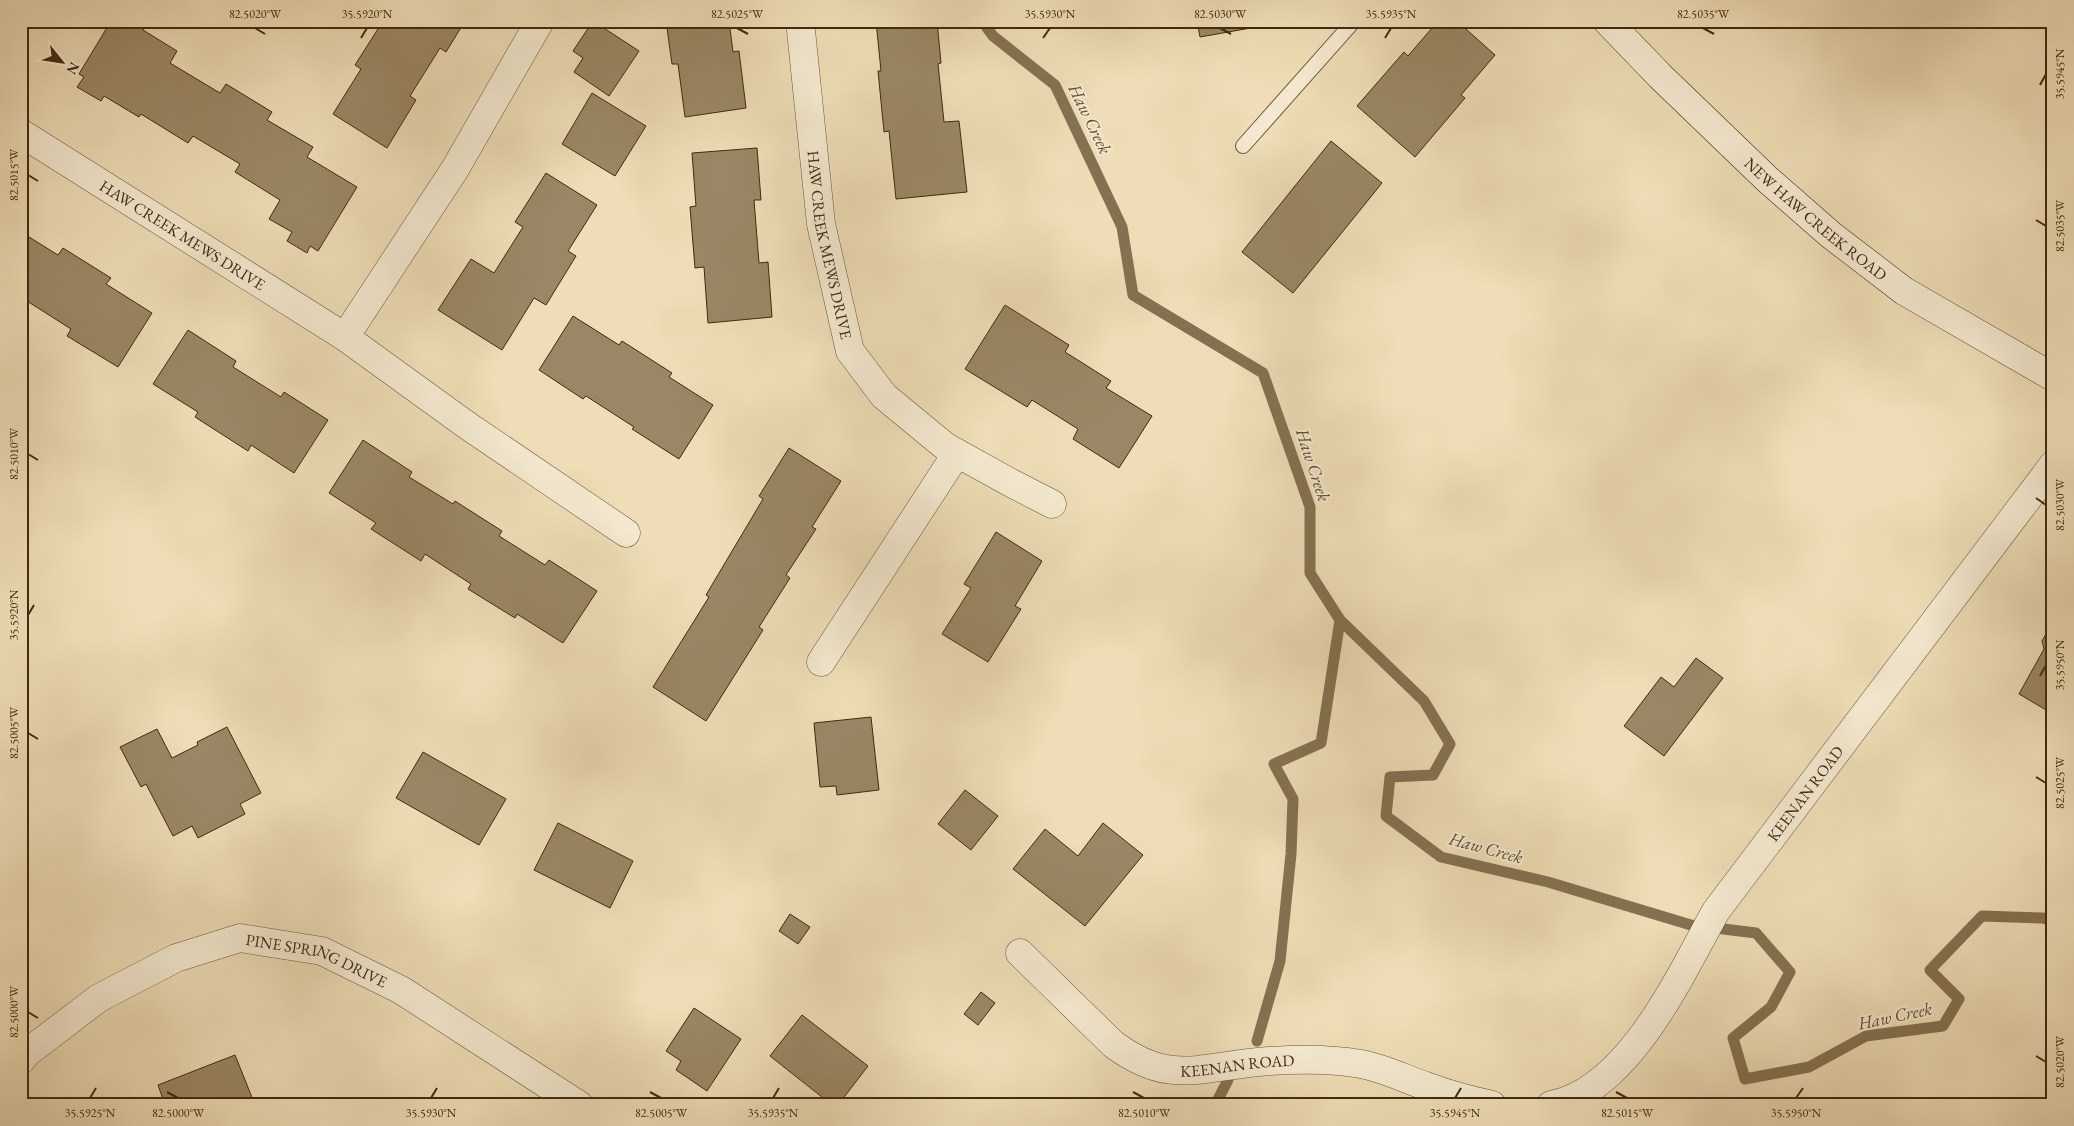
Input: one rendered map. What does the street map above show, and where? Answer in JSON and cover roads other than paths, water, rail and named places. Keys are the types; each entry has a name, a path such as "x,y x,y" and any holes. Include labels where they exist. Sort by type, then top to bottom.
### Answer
{"street":[{"path":"345,337 455,169 540,21"},
{"name":"HAW CREEK MEWS DRIVE","path":"800,21 821,224 850,351 884,396 946,447 1052,504"},
{"name":"NEW HAW CREEK ROAD","path":"1607,21 1660,76 1767,179 1831,235 1904,291 2053,377"},
{"name":"HAW CREEK MEWS DRIVE","path":"21,133 345,337 468,426 626,533"},
{"path":"821,662 957,453"},
{"name":"KEENAN ROAD","path":"1551,1105 1577,1096 1601,1080 1622,1062 1673,989 1716,911 2053,465"},
{"name":"PINE SPRING DRIVE","path":"21,1060 28,1052 99,998 176,958 240,938 322,952 402,990 579,1105"},
{"name":"KEENAN ROAD","path":"1020,954 1113,1044 1130,1057 1147,1065 1167,1070 1192,1071 1258,1062 1295,1061 1362,1064 1435,1089 1492,1105"}],"lane":[{"path":"1243,146 1354,21"}],"waterway":[{"name":"Haw Creek","path":"982,21 993,36 1055,85 1122,227 1133,295 1263,373 1310,507 1310,573 1340,620 1424,701 1450,744 1433,775 1390,777 1386,816 1441,857 1548,882 1691,925 1756,933 1790,972 1771,1007 1733,1038 1745,1079 1809,1067 1866,1036 1943,1026 1959,999 1930,970 1982,916 2043,918 2053,921"},
{"path":"1257,1041 1280,961 1291,854 1293,799 1274,764 1321,743 1340,620"},
{"path":"1215,1105 1228,1080"}]}
